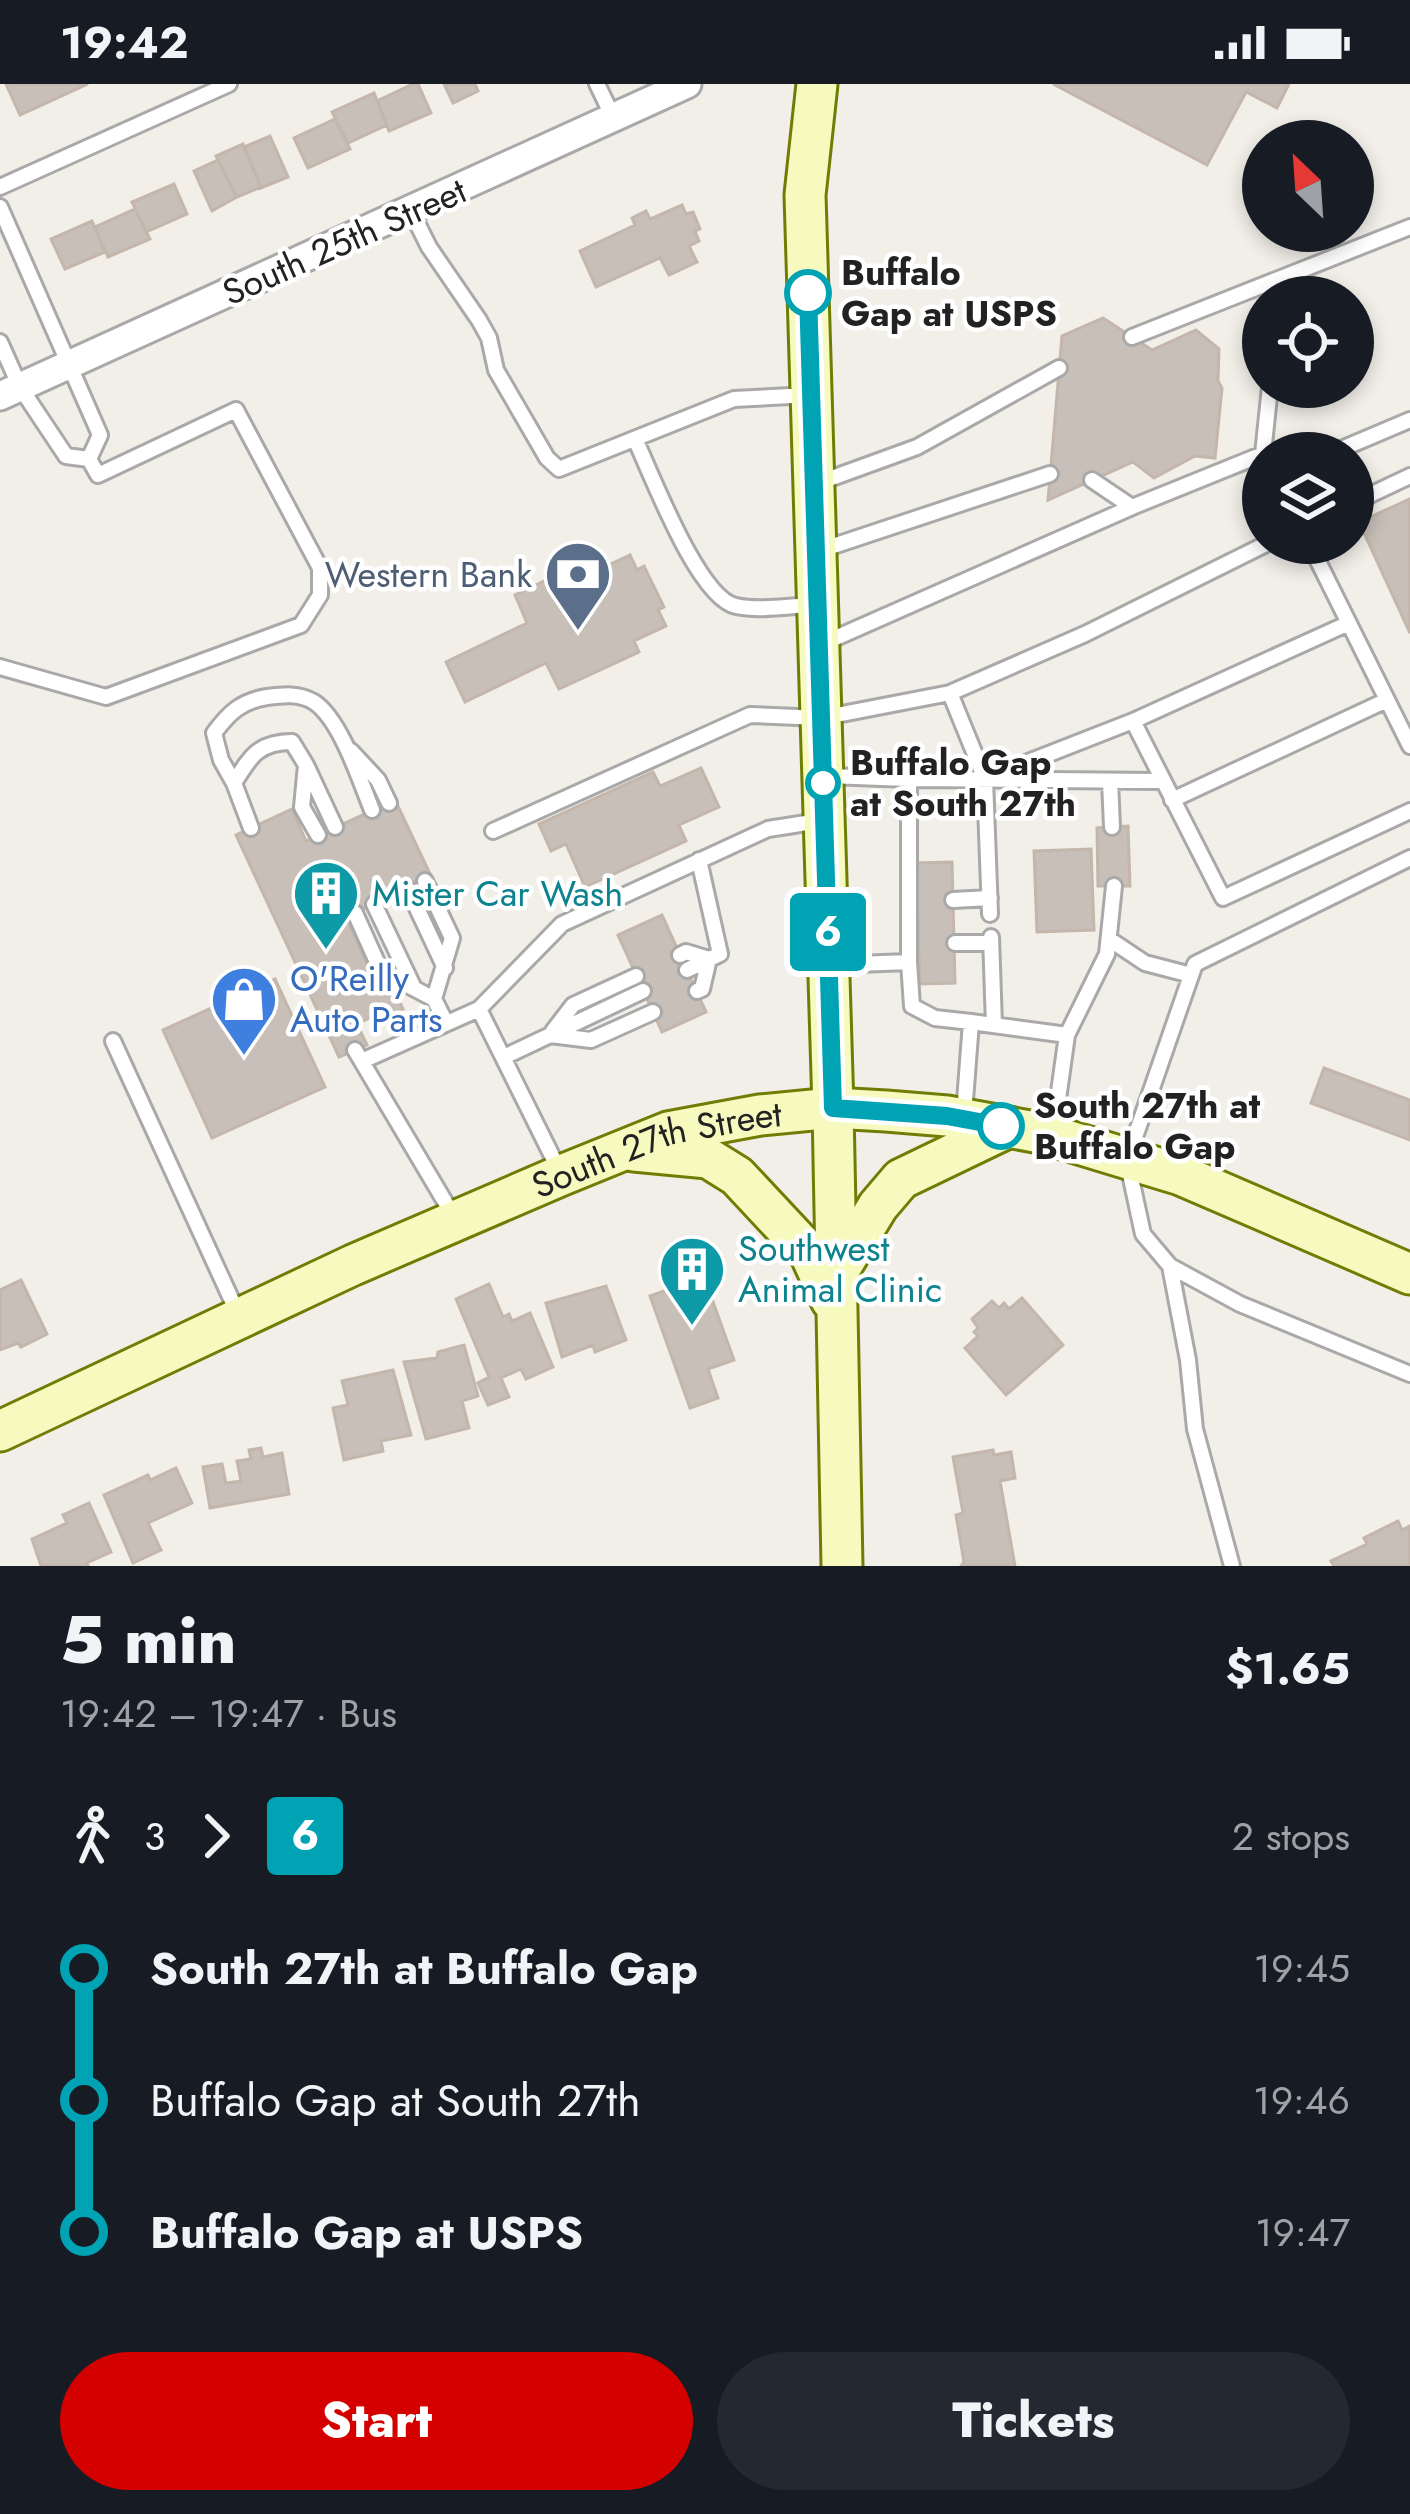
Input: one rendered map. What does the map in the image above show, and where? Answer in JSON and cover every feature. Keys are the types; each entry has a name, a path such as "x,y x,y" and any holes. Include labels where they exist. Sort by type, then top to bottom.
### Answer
{"main road":[{"path":"817,84 805,195 842,1566"},
{"name":"South 27th Street","path":"0,1431 353,1265 562,1175 668,1132 760,1115 833,1108 964,1119 1053,1136 1181,1175 1410,1274"},
{"path":"837,1294 878,1205 901,1179 1009,1127"},
{"path":"623,1150 708,1159 737,1176 810,1254 837,1294"}],"street":[{"name":"South 25th Street","path":"10,392 687,84"}],"lane":[{"path":"0,187 229,84"},
{"path":"598,84 614,118"},
{"path":"0,207 100,435 89,459"},
{"path":"412,211 429,247 489,338 496,370 547,458 559,469 734,399 811,395"},
{"path":"1282,276 1410,227"},
{"path":"1132,337 1242,292"},
{"path":"0,342 10,392 66,456 89,459"},
{"path":"814,485 916,447 1059,368"},
{"path":"0,667 106,697 301,625 320,595 320,568 236,410 98,476 89,459"},
{"path":"1374,435 1410,419"},
{"path":"635,439 694,560 720,598 736,606 817,605"},
{"path":"819,646 1242,462"},
{"path":"816,552 1050,474"},
{"path":"1374,492 1410,476"},
{"path":"1092,480 1132,507"},
{"path":"494,831 750,715 821,718 950,693 1085,634 1242,556"},
{"path":"1320,564 1410,746"},
{"path":"985,779 1133,721 1348,622"},
{"path":"950,693 985,779 990,906 953,900"},
{"path":"251,828 220,760 214,733 232,709 256,699 292,694 315,703 343,743 379,780 389,803"},
{"path":"1172,800 1387,700"},
{"path":"1133,721 1223,898 1410,811"},
{"path":"234,784 254,751 272,742 292,742 335,827"},
{"path":"343,743 372,811"},
{"path":"306,766 302,807 318,836"},
{"path":"823,776 1162,781"},
{"path":"909,778 912,1006 935,1018 1066,1035"},
{"path":"1110,781 1112,827"},
{"path":"456,1222 358,1056 478,1009 562,924 768,829 824,821"},
{"path":"1410,858 1195,964 1127,1160 1143,1234 1171,1266 1240,1304 1410,1374"},
{"path":"687,970 720,954 698,860"},
{"path":"425,881 452,938 434,999"},
{"path":"1053,1136 1066,1035 1107,954 1114,886"},
{"path":"407,889 445,968"},
{"path":"374,904 412,986"},
{"path":"355,913 382,971 434,999 446,1023"},
{"path":"1109,939 1145,964 1191,975"},
{"path":"955,943 991,940 994,1025"},
{"path":"680,955 686,952 710,959"},
{"path":"697,991 702,989 710,959"},
{"path":"829,965 909,962"},
{"path":"504,1057 550,1035 573,1005 640,983"},
{"path":"478,1009 562,1175"},
{"path":"550,1035 591,1040 653,1012"},
{"path":"964,1119 971,1022"},
{"path":"113,1041 242,1321"},
{"path":"1171,1266 1195,1429 1232,1566"}],"building":[{"path":"6,84 88,84 20,115"},
{"path":"418,84 431,113 389,131 377,101"},
{"path":"444,84 475,84 478,91 453,103"},
{"path":"1053,84 1289,84 1277,108 1246,92 1207,165"},
{"path":"374,93 387,125 348,143 332,112"},
{"path":"335,119 350,149 308,168 294,138"},
{"path":"270,136 288,177 261,188 244,147"},
{"path":"243,144 261,187 237,197 216,156"},
{"path":"218,160 237,197 212,211 194,171"},
{"path":"174,184 187,214 146,232 132,202"},
{"path":"682,205 686,214 693,212 700,229 695,231 699,241 689,246 697,262 669,275 660,258 596,287 580,251 635,225 632,218 646,211 650,219"},
{"path":"135,209 150,239 108,257 95,227"},
{"path":"92,221 105,252 65,269 51,239"},
{"path":"1103,318 1152,350 1196,330 1219,349 1222,388 1215,458 1195,456 1154,478 1133,462 1048,500 1062,336"},
{"path":"1410,499 1410,633 1374,555 1374,515"},
{"name":"Western Bank","path":"630,555 637,570 644,566 664,607 658,610 666,626 634,641 639,652 559,689 546,663 465,702 446,662 527,623 515,595 592,558 598,570"},
{"path":"701,768 719,807 679,825 686,841 585,887 566,844 551,851 539,824 653,772 660,786"},
{"name":"Mister Car Wash","path":"395,800 432,878 346,917 380,993 393,987 403,1009 357,1024 367,1045 339,1057 236,835 292,809 306,841"},
{"path":"1128,826 1130,886 1098,886 1097,828"},
{"path":"1091,849 1094,930 1037,932 1034,851"},
{"path":"952,862 955,983 920,984 916,863"},
{"path":"662,915 706,1012 662,1032 618,935"},
{"name":"O'Reilly Auto Parts","path":"275,979 325,1087 212,1138 163,1030"},
{"path":"1324,1068 1410,1100 1410,1140 1311,1103"},
{"name":"Southwest Animal Clinic","path":"704,1277 734,1360 708,1369 718,1398 690,1408 650,1296"},
{"path":"21,1280 47,1334 21,1347 18,1343 0,1350 0,1290"},
{"path":"489,1284 503,1317 509,1314 512,1321 530,1313 553,1367 526,1379 521,1369 501,1378 509,1397 488,1405 478,1383 489,1377 456,1299"},
{"path":"606,1286 626,1340 595,1352 593,1345 562,1357 546,1303"},
{"path":"1022,1298 1063,1345 1006,1395 965,1348 978,1336 972,1319 992,1301 1009,1309"},
{"path":"464,1345 478,1396 462,1401 469,1428 426,1439 404,1362 437,1358 438,1352"},
{"path":"393,1370 411,1435 381,1441 383,1451 344,1460 333,1408 348,1405 342,1381"},
{"path":"261,1448 263,1457 282,1453 289,1494 210,1508 203,1467 222,1464 226,1483 241,1481 237,1461 251,1459 249,1450"},
{"path":"993,1450 994,1455 1011,1452 1015,1478 1000,1481 1015,1566 961,1566 956,1515 963,1513 953,1457"},
{"path":"176,1468 192,1503 148,1523 161,1550 133,1563 104,1495"},
{"path":"89,1503 111,1552 88,1566 41,1566 32,1539 67,1523 63,1515"},
{"path":"1398,1521 1402,1530 1410,1526 1410,1566 1334,1566 1331,1561 1367,1544 1364,1538"}],"bus line":[{"name":"6","path":"808,293 833,1108 947,1116 1001,1126"}],"place":[{"name":"Buffalo Gap at USPS","path":"808,293"},
{"name":"Western Bank","path":"578,633"},
{"name":"Buffalo Gap at South 27th","path":"823,783"},
{"name":"Mister Car Wash","path":"326,952"},
{"name":"O'Reilly Auto Parts","path":"244,1058"},
{"name":"South 27th at Buffalo Gap","path":"1001,1126"},
{"name":"Southwest Animal Clinic","path":"692,1328"}]}
